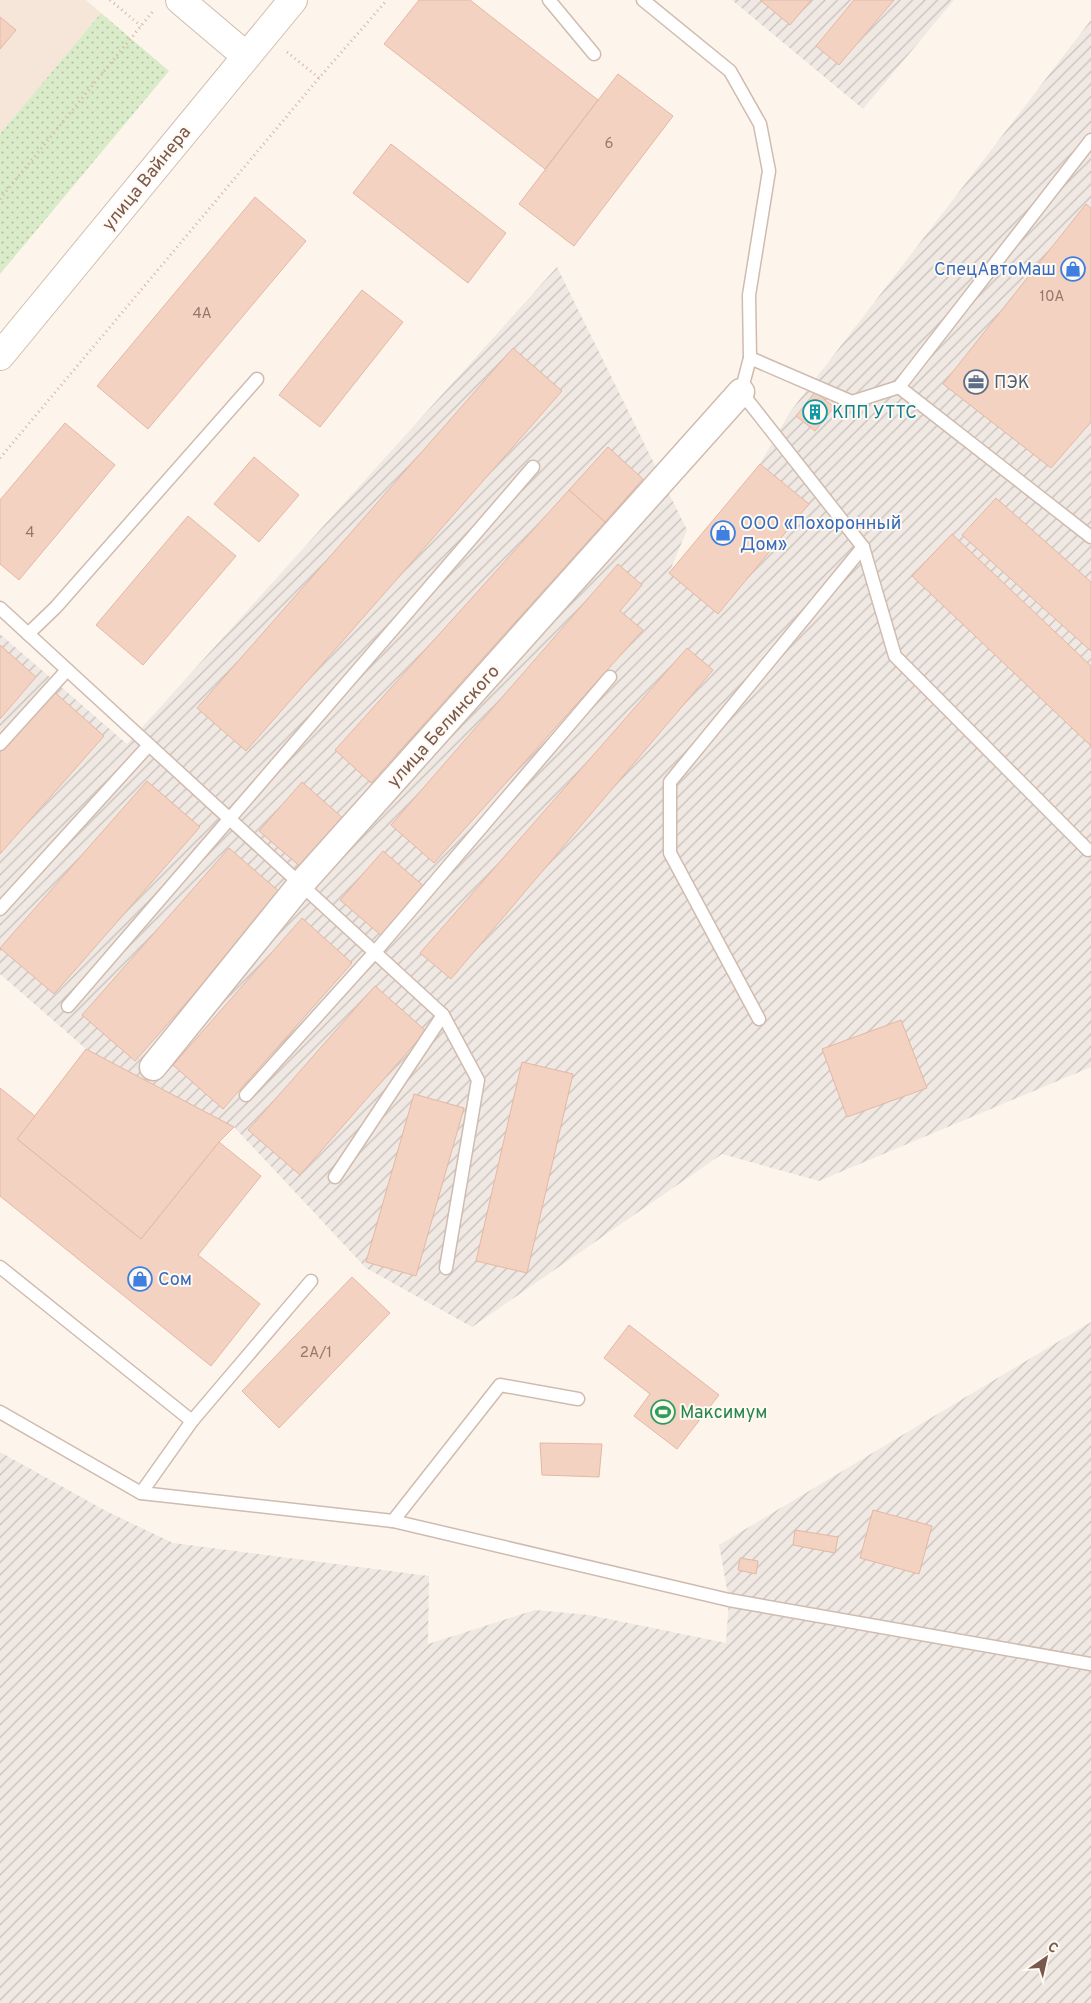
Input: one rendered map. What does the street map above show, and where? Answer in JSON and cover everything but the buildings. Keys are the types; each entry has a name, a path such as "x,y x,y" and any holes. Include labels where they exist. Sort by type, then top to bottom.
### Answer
{"main road":[{"name":"улица Вайнера","path":"0,356 293,0"},
{"path":"168,3 246,56"}],"street":[{"name":"улица Белинского","path":"153,1068 301,884 741,392"}],"lane":[{"path":"549,0 594,54"},
{"path":"644,0 730,71 760,124 769,171 749,296 750,358 741,392 863,547 896,656 1088,850"},
{"path":"750,358 852,402 899,387 1091,140"},
{"path":"28,634 56,607 257,379"},
{"path":"899,387 1091,537"},
{"path":"68,1006 533,467"},
{"path":"759,1020 670,853 670,782 863,547"},
{"path":"0,608 443,1015 478,1080 446,1268"},
{"path":"0,744 67,670"},
{"path":"246,1095 375,952 610,677"},
{"path":"0,909 149,745"},
{"path":"335,1177 443,1015"},
{"path":"0,1267 192,1421"},
{"path":"142,1492 192,1421 311,1281"},
{"path":"394,1521 500,1385 578,1399"},
{"path":"0,1412 142,1492 394,1521 729,1600 1091,1664"}],"path":[{"path":"110,0 141,26"},
{"path":"0,458 319,78 387,0"},
{"path":"0,198 141,26 168,3"},
{"path":"265,34 319,78"}],"shaded area":[{"path":"0,0 86,0 101,13 0,134"},
{"path":"732,0 954,0 863,109"},
{"path":"1091,20 1091,1067 819,1181 722,1154 472,1327 366,1268 234,1127 86,1049 0,974 0,634 127,744 557,267 687,530 669,573 809,504 760,464 790,412"},
{"path":"1091,1322 1091,2003 0,2003 0,1452 106,1511 173,1543 429,1576 428,1644 535,1610 589,1615 726,1643 729,1600 719,1545"}],"green space":[{"path":"101,13 169,71 0,274 0,134"}],"place":[{"name":"СпецАвтоМаш","path":"1073,269"},
{"name":"ПЭК","path":"976,382"},
{"name":"КПП УТТС","path":"815,412"},
{"name":"ООО «Похоронный Дом»","path":"723,533"},
{"name":"Сом","path":"140,1279"},
{"name":"Максимум","path":"663,1412"}]}
